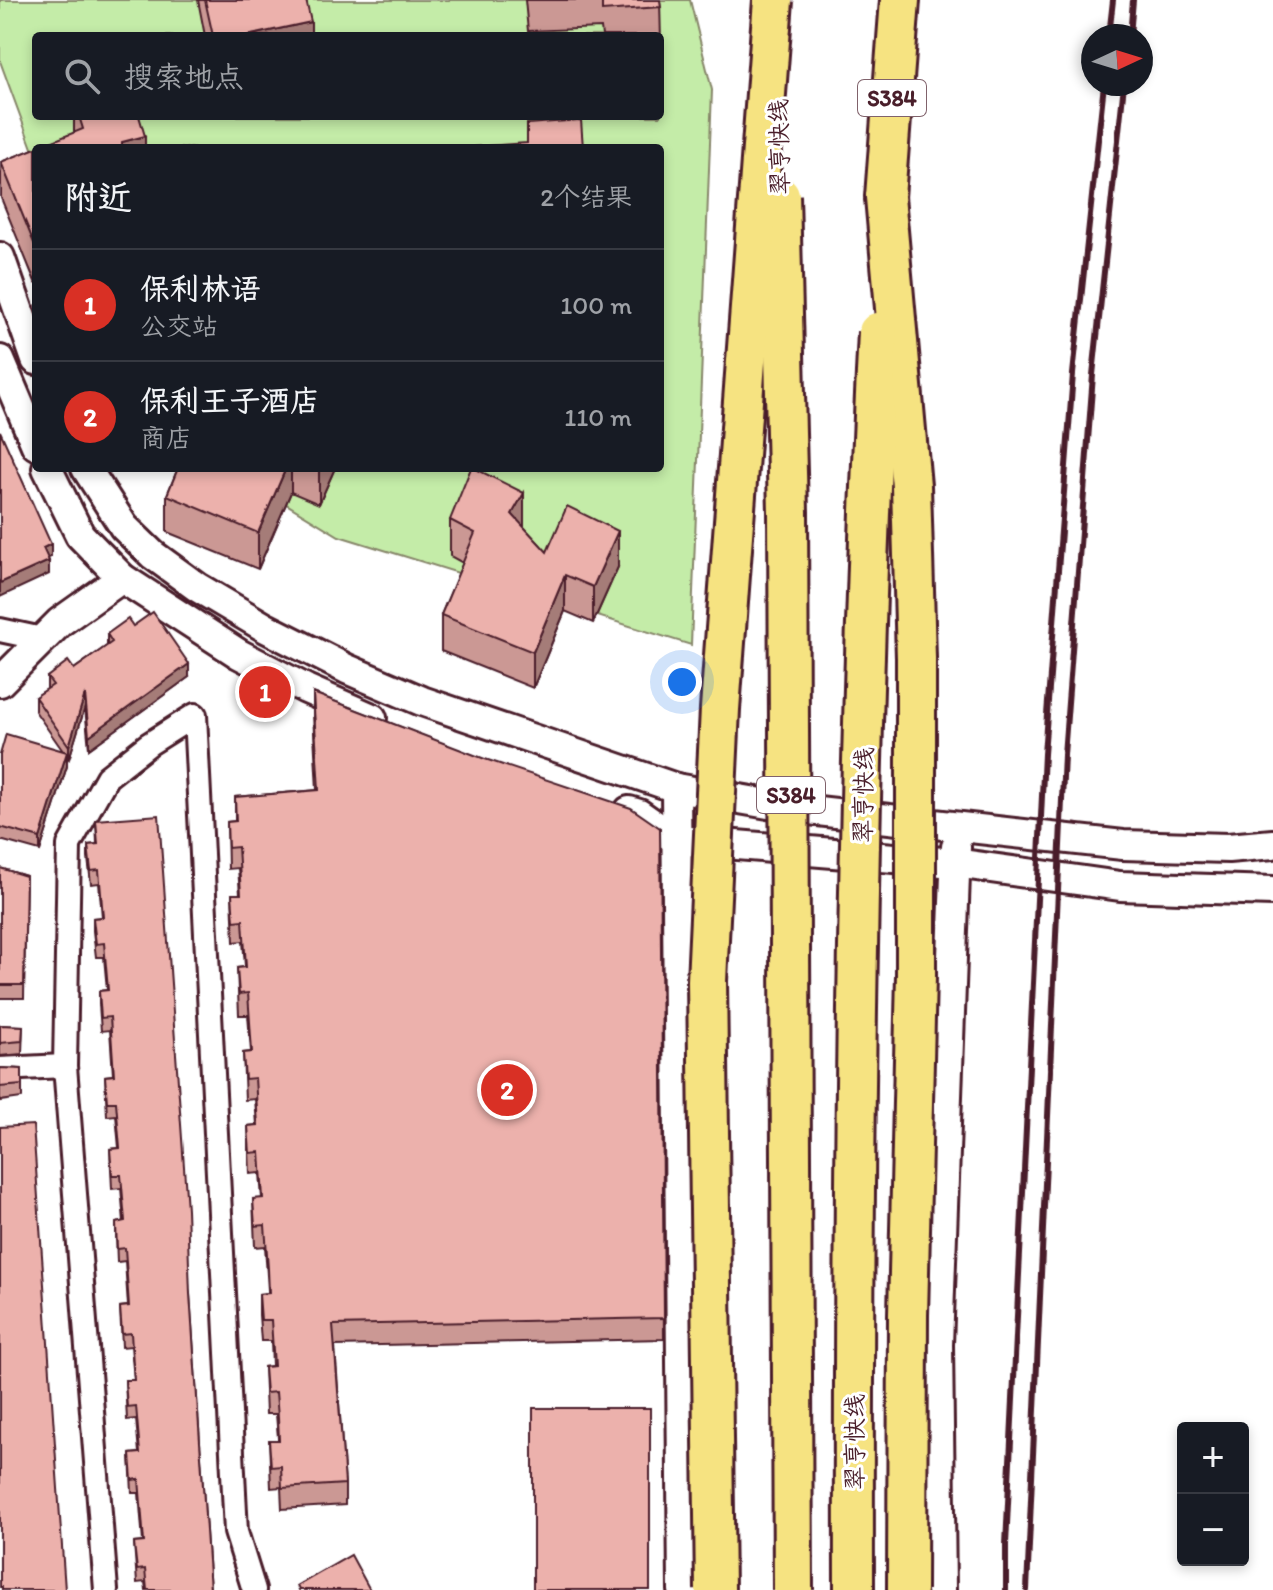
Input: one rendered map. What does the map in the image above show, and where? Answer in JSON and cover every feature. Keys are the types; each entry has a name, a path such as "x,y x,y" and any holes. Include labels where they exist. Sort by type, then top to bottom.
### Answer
{"highway":[{"path":"715,1590 707,981 720,709 774,0"},
{"name":"翠亨快线","path":"774,0 789,544 793,1590"},
{"name":"翠亨快线","path":"854,1590 853,1153 871,473 885,197 900,0"},
{"path":"885,197 911,486 916,658 916,975 908,1315 907,1590"}],"street":[{"path":"0,257 32,349"},
{"path":"0,360 32,436"},
{"path":"49,472 80,535 122,578 239,654 306,689 395,727"},
{"path":"89,472 124,527 153,555 197,587 243,614 347,669 436,706 676,788 791,808 1123,845 1228,848 1273,844"},
{"path":"0,682 60,622 153,555"},
{"path":"0,630 42,639"},
{"path":"106,1590 65,1066 69,845 107,777 149,744 195,715 236,1532 254,1590"},
{"path":"676,788 683,1590"},
{"path":"610,804 639,814 676,840 955,863 1120,886 1273,891"},
{"path":"941,1590 938,1345 957,827"},
{"path":"0,1069 65,1066"}],"green space":[{"path":"0,0 690,0 712,90 691,645 339,536 234,472 664,472 664,144 32,144 32,148 0,61"}],"building":[{"path":"205,0 306,0 311,22 265,32 212,32"},
{"path":"602,0 660,0 661,7 602,11"},
{"path":"80,120 140,120 145,136 122,144 46,144 83,129"},
{"path":"581,120 583,144 514,144 527,143 527,124"},
{"path":"32,150 32,238 1,162"},
{"path":"0,431 51,544 43,548 49,561 0,583"},
{"path":"176,472 284,472 258,533 167,495"},
{"path":"469,472 482,472 524,493 512,514 547,552 567,506 618,531 593,587 565,575 533,652 441,615 475,533 450,520"},
{"path":"153,612 189,664 89,736 85,694 69,746 35,697 53,685 47,677 68,661 74,669 112,642 107,634 128,619 133,626"},
{"path":"313,693 485,759 631,808 660,828 664,1318 333,1325 345,1484 282,1488 281,1466 271,1467 269,1440 279,1440 276,1392 266,1393 264,1367 274,1366 271,1320 261,1320 259,1294 269,1293 265,1225 255,1226 253,1199 263,1198 260,1152 250,1153 248,1126 258,1125 255,1078 245,1079 243,1053 252,1052 248,993 239,994 237,968 246,967 243,920 234,921 232,894 241,894 238,847 228,848 227,822 236,821 235,797 319,790"},
{"path":"6,734 67,752 40,838 0,827 0,755"},
{"path":"159,815 210,1590 147,1590 145,1569 137,1570 134,1543 144,1542 139,1479 132,1480 130,1454 140,1453 136,1406 127,1407 125,1380 134,1380 131,1333 122,1334 120,1307 129,1306 125,1248 117,1249 116,1223 125,1221 121,1175 112,1175 110,1149 120,1148 116,1102 107,1102 105,1076 114,1075 110,1017 101,1018 99,991 108,990 104,943 96,944 93,918 103,917 99,870 91,871 88,845 98,844 96,820"},
{"path":"0,868 26,876 24,985 0,985"},
{"path":"0,1025 23,1026 22,1041 0,1043"},
{"path":"0,1068 22,1069 22,1085 0,1087"},
{"path":"33,1125 65,1590 2,1590 0,1587 0,1127"},
{"path":"533,1408 650,1408 650,1590 533,1590"},
{"path":"351,1555 370,1590 299,1590 297,1586"}],"railway":[{"path":"1110,24 1113,0"},
{"path":"1131,24 1133,0"},
{"path":"1006,1590 1044,754 1073,374 1103,96"},
{"path":"1027,1590 1064,755 1093,375 1123,96"}],"place":[{"name":"保利林语","path":"265,692"},
{"name":"保利王子酒店","path":"507,1090"}]}
